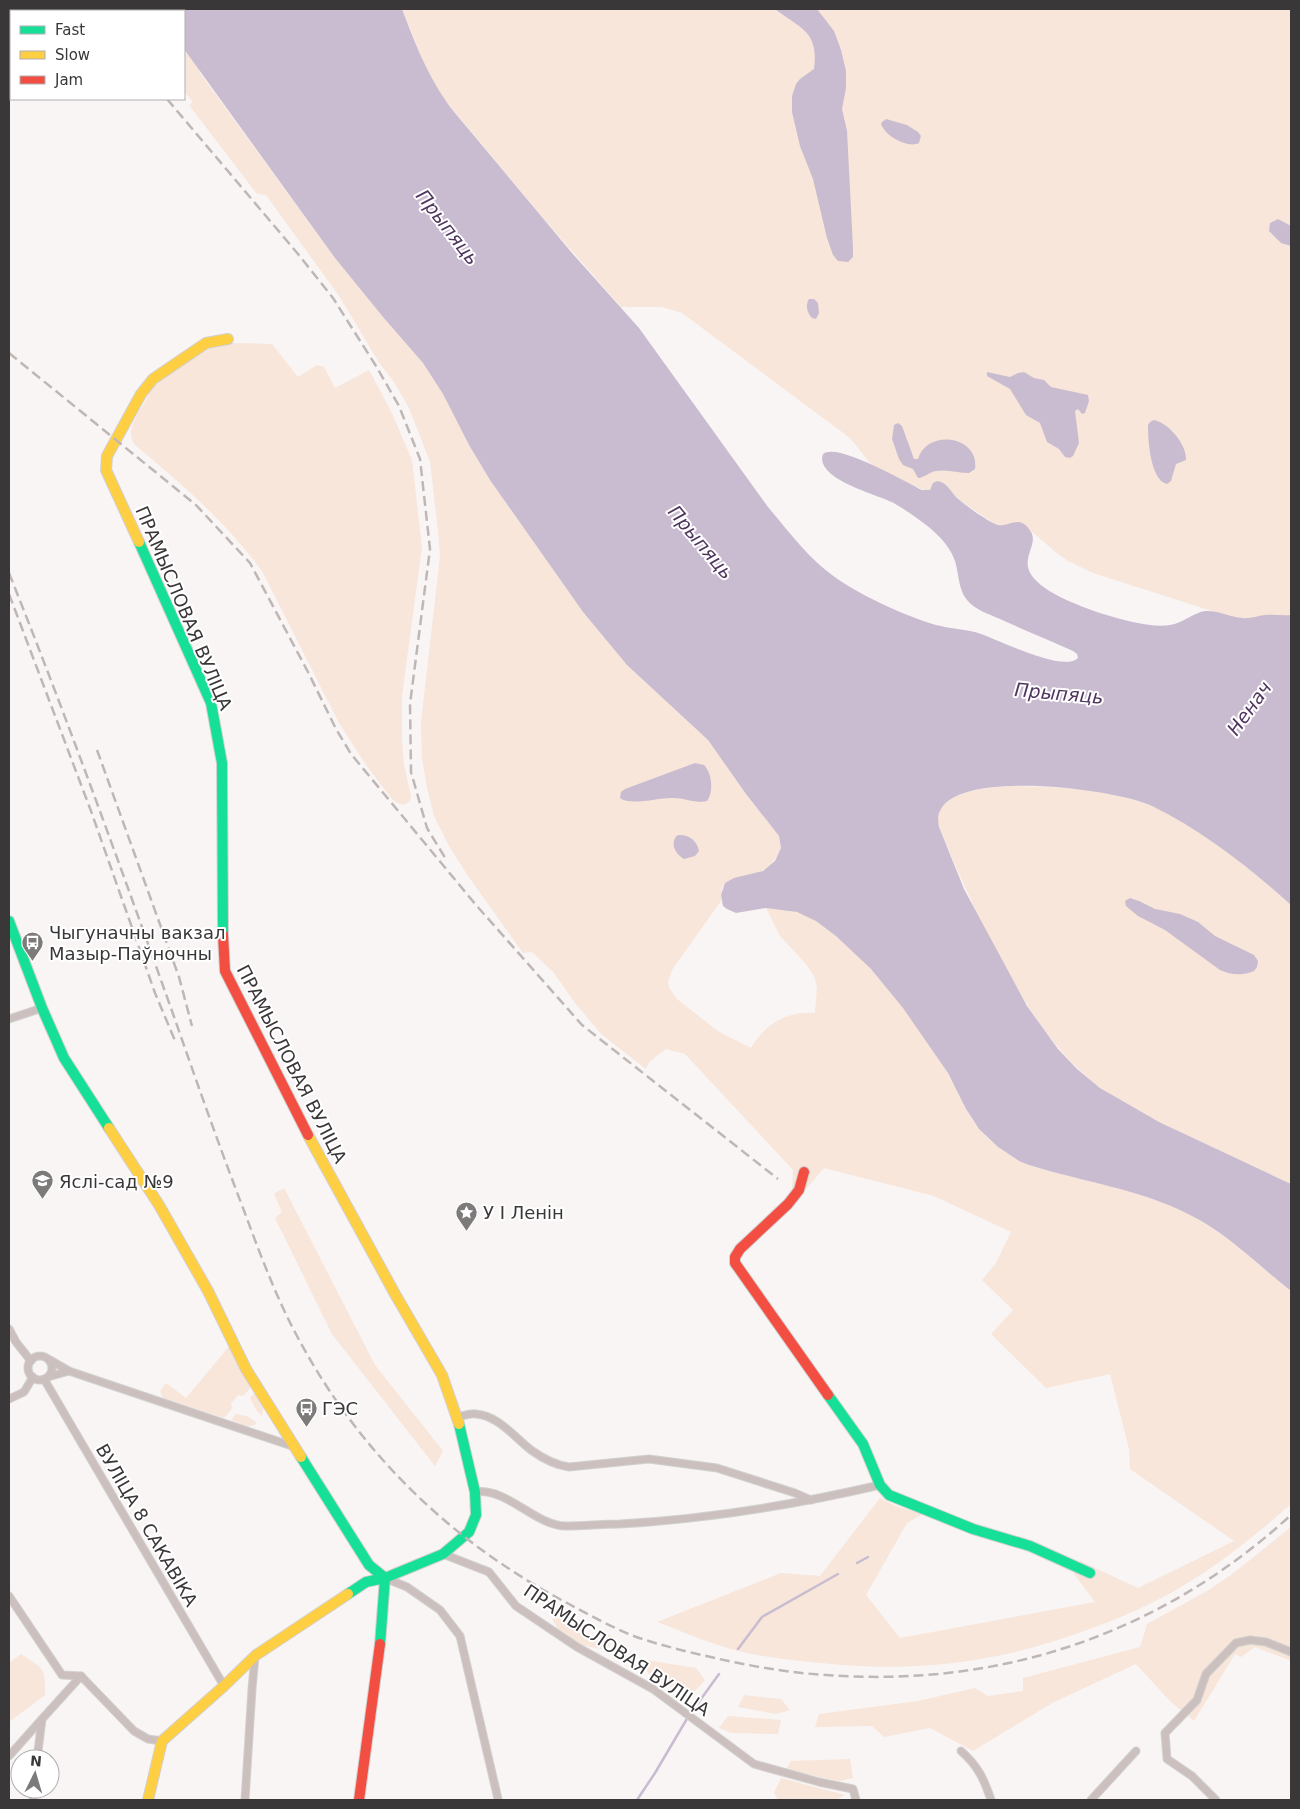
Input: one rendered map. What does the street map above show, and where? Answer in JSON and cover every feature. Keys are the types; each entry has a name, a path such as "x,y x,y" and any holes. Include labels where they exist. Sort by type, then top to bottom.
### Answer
{"street":[{"name":"ПРАМЫСЛОВАЯ ВУЛІЦА","path":"162,1741 256,1655 366,1582 385,1578 443,1554 470,1532 476,1515 476,1492 457,1418 442,1375 321,1160 225,971 223,942 222,763 210,703 106,470 107,456 141,394 153,379 206,343 228,339"},
{"path":"9,922 42,1008 64,1058 159,1204 208,1291 246,1369 294,1448 369,1565 385,1578 407,1587 440,1610 460,1636 497,1800"},
{"path":"9,1020 42,1008"},
{"path":"804,1172 799,1190 788,1204 740,1249 735,1257 735,1263 863,1444 880,1485 888,1495 896,1499 972,1529 1030,1546 1090,1573"},
{"path":"9,1329 30,1361 29,1372 33,1377 37,1379 46,1378 69,1371"},
{"path":"30,1361 44,1356 69,1371 294,1448"},
{"path":"46,1378 52,1371 50,1360"},
{"path":"9,1399 24,1392 33,1377"},
{"name":"ВУЛІЦА 8 САКАВІКА","path":"46,1378 224,1686"},
{"path":"457,1418 475,1414 487,1416 507,1428 533,1451 560,1466 569,1467 649,1459 717,1468 796,1493 812,1501"},
{"path":"476,1492 484,1490 515,1503 544,1520 564,1526 672,1521 812,1501 880,1485"},
{"name":"ПРАМЫСЛОВАЯ ВУЛІЦА","path":"443,1554 489,1572 516,1606 577,1647 653,1689 754,1764 819,1782 853,1789 856,1800"},
{"path":"359,1800 380,1642 385,1578"},
{"path":"9,1596 62,1675 81,1676 134,1731 148,1739 162,1741 148,1800"},
{"path":"1216,1800 1192,1776 1166,1759 1165,1733 1197,1700 1206,1674 1236,1643 1250,1640 1266,1642 1291,1652"},
{"path":"245,1800 256,1655"},
{"path":"9,1756 81,1676"},
{"path":"38,1749 42,1719"},
{"path":"961,1750 984,1779 990,1800"},
{"path":"1092,1800 1136,1751"}],"shaded area":[{"path":"118,9 181,9 181,10"},
{"path":"402,9 1291,9 1291,645 1215,612 1093,573 1068,561 1024,525 998,525 994,523 962,502 942,483 933,483 932,489 928,491 888,473 869,462 846,435 682,313 662,307 621,307 543,218 444,99 428,73"},
{"path":"185,22 200,73 335,258 423,363 443,394 469,445 490,480 583,612 627,665 708,740 746,794 779,836 781,848 779,854 769,867 756,874 725,883 722,888 721,901 672,970 668,982 669,988 677,999 719,1032 751,1048 763,1032 778,1021 795,1014 815,1013 817,987 814,976 806,964 780,936 766,908 792,911 812,918 840,939 859,957 901,1004 937,1056 967,1111 993,1143 1019,1161 1029,1165 1131,1192 1190,1215 1229,1240 1291,1291 1291,1504 1214,1566 1162,1598 1100,1625 1021,1650 956,1663 923,1666 855,1666 764,1656 742,1652 703,1640 657,1622 781,1573 820,1576 880,1498 895,1506 923,1514 907,1523 866,1595 900,1638 1095,1602 1074,1574 1080,1561 1138,1588 1234,1541 1130,1469 1129,1449 1110,1374 1046,1388 991,1334 1013,1310 982,1280 996,1263 1011,1232 934,1196 824,1168 793,1204 786,1201 792,1190 793,1170 685,1054 666,1049 649,1062 646,1069 601,1034 575,1003 554,973 532,952 523,953 449,846 434,816 427,788 422,758 421,722 440,557 430,462 409,408 339,296 266,195 257,194 189,105 193,102 185,92"},
{"path":"231,343 272,344 298,377 317,365 324,367 335,388 369,370 391,411 412,460 422,547 402,696 404,765 411,796 410,801 405,804 398,803 392,799 366,765 339,723 262,571 234,536 186,489 135,445 131,437 131,429 138,413 157,384 171,371 197,354 212,347"},
{"path":"994,787 1065,788 1099,792 1133,799 1149,805 1186,823 1205,835 1242,863 1291,905 1291,1184 1188,1136 1119,1101 1098,1086 1067,1058 1041,1026 1008,973 990,939 974,907 938,821 938,815 942,806 959,795"},
{"path":"284,1188 375,1365 443,1451 435,1466 332,1334 275,1218 282,1212 274,1194"},
{"path":"231,1344 252,1386 243,1396 238,1395 231,1404 232,1408 224,1418 163,1398 160,1391 166,1383 186,1398"},
{"path":"256,1391 264,1406 262,1416 256,1410 250,1398"},
{"path":"236,1414 249,1417 257,1423 251,1426 241,1425 231,1420"},
{"path":"1291,1527 1291,1661 1255,1647 1241,1657 1235,1654 1194,1721 1170,1701 1136,1664 1054,1702 973,1751 930,1728 884,1737 872,1726 815,1727 819,1714 918,1701 975,1688 988,1696 1023,1691 1023,1678 1140,1647 1147,1624 1207,1591 1235,1572"},
{"path":"565,1616 573,1629 592,1639 600,1630 614,1637 606,1650 566,1642 552,1619"},
{"path":"21,1654 42,1670 45,1679 45,1695 9,1722 9,1663"},
{"path":"640,1659 696,1668 705,1680 695,1691 654,1682"},
{"path":"744,1695 781,1699 790,1710 776,1714 738,1707"},
{"path":"728,1716 781,1720 778,1734 731,1733 719,1728"},
{"path":"850,1759 853,1778 839,1781 786,1770 791,1761"},
{"path":"781,1778 845,1795 835,1800 778,1800 774,1793"}],"water":[{"path":"402,9 418,50 431,76 455,113 572,253 639,328 768,507 808,554 826,571 859,592 924,621 976,632 1045,659 1070,662 1078,658 1077,654 1073,651 982,611 970,603 962,591 952,553 941,538 895,504 836,478 827,470 823,463 823,454 831,452 842,453 871,464 922,490 930,490 933,483 941,482 962,502 993,523 1002,525 1018,522 1025,525 1029,529 1033,542 1028,563 1029,570 1034,579 1045,588 1070,602 1106,615 1158,626 1175,624 1205,611 1245,618 1291,615 1291,905 1259,877 1207,838 1152,806 1134,800 1076,789 1008,786 978,789 955,797 941,809 938,818 939,827 964,889 1027,1006 1058,1049 1077,1069 1100,1088 1159,1122 1291,1184 1291,1291 1230,1240 1190,1215 1131,1192 1029,1165 1019,1161 998,1147 979,1129 966,1109 948,1073 903,1008 871,969 836,936 816,921 797,912 766,908 736,913 723,906 721,895 725,883 734,878 763,871 775,861 781,848 779,836 746,794 708,740 627,665 583,612 490,480 469,445 443,394 423,363 335,258 185,50 185,10 156,10"},
{"path":"775,9 817,9 834,31 841,50 846,71 846,88 842,109 847,131 853,248 853,257 848,262 838,261 833,255 813,179 800,146 792,112 792,96 796,84 814,69 814,46 806,32"},
{"path":"886,119 907,125 918,132 921,136 919,143 909,144 891,136 886,132 881,123"},
{"path":"1278,219 1291,226 1291,246 1281,243 1269,231 1270,223"},
{"path":"809,299 814,299 818,303 819,313 816,319 810,316 808,311 807,304"},
{"path":"987,372 1010,377 1024,372 1034,378 1044,380 1051,387 1088,395 1089,401 1085,413 1082,414 1078,409 1075,411 1079,443 1073,456 1070,458 1065,457 1059,449 1047,442 1040,423 1026,415 1010,389 987,376"},
{"path":"1154,420 1171,430 1186,454 1186,460 1176,464 1171,481 1167,484 1161,481 1157,475 1151,458 1148,425"},
{"path":"898,423 902,426 914,459 918,459 923,449 931,443 941,440 952,440 962,443 969,449 974,458 975,469 969,473 945,470 936,471 918,478 913,469 903,465 899,459 892,439 894,425"},
{"path":"695,763 704,765 709,773 711,793 707,801 699,802 665,798 630,801 620,798 621,792 625,789"},
{"path":"678,835 689,837 694,841 699,851 695,856 684,859 678,854 674,848 674,841"},
{"path":"1130,898 1155,909 1180,914 1198,922 1215,936 1254,955 1258,961 1257,967 1250,973 1241,974 1232,974 1220,970 1165,930 1138,916 1126,906 1125,901"}],"waterway":[{"path":"857,1563 868,1557"},
{"path":"738,1649 762,1617 838,1574"},
{"path":"637,1800 688,1717 719,1674"}],"railway":[{"path":"168,100 333,298 399,406 420,459 430,549 410,704 411,772 427,828 447,861"},
{"path":"9,353 196,505 250,563 336,729 351,754 476,905 582,1025 778,1179"},
{"path":"9,573 93,792 234,1184 268,1273 289,1320 322,1379 349,1419 379,1456 412,1491 486,1553 526,1580 584,1612 631,1635 652,1642 740,1663 808,1674 891,1677 954,1672 1016,1661 1075,1645 1133,1621 1188,1592 1241,1557 1291,1515"},
{"path":"9,594 91,811 155,993 176,1043"},
{"path":"97,750 179,977 192,1026"}],"traffic: fast":[{"path":"139,542 211,703 222,763 223,935"},
{"path":"9,921 42,1008 64,1058 109,1128"},
{"path":"828,1395 863,1444 880,1485 889,1495 973,1529 1030,1546 1090,1573"},
{"path":"348,1594 366,1582 385,1578 443,1554 469,1532 476,1515 475,1492 459,1424"},
{"path":"301,1457 369,1565 385,1578 380,1644"}],"traffic: slow":[{"path":"139,542 106,470 107,456 141,394 153,379 206,343 228,339"},
{"path":"109,1128 159,1205 208,1291 246,1369 301,1457"},
{"path":"308,1135 395,1294 442,1375 459,1424"},
{"path":"148,1800 162,1741 256,1655 348,1594"}],"traffic: jam":[{"path":"223,935 225,971 308,1135"},
{"path":"804,1172 799,1190 788,1204 740,1249 735,1257 735,1263 828,1395"},
{"path":"359,1800 380,1644"}],"place":[{"name":"Чыгуначны вакзал Мазыр-Паўночны","path":"33,961"},
{"name":"Яслі-сад №9","path":"43,1200"},
{"name":"У І Ленін","path":"467,1231"},
{"name":"ГЭС","path":"306,1427"}],"water label":[{"name":"Прыпяць","path":"448,227"},
{"name":"Прыпяць","path":"701,542"},
{"name":"Прыпяць","path":"1059,693"},
{"name":"Ненач","path":"1249,708"}]}
